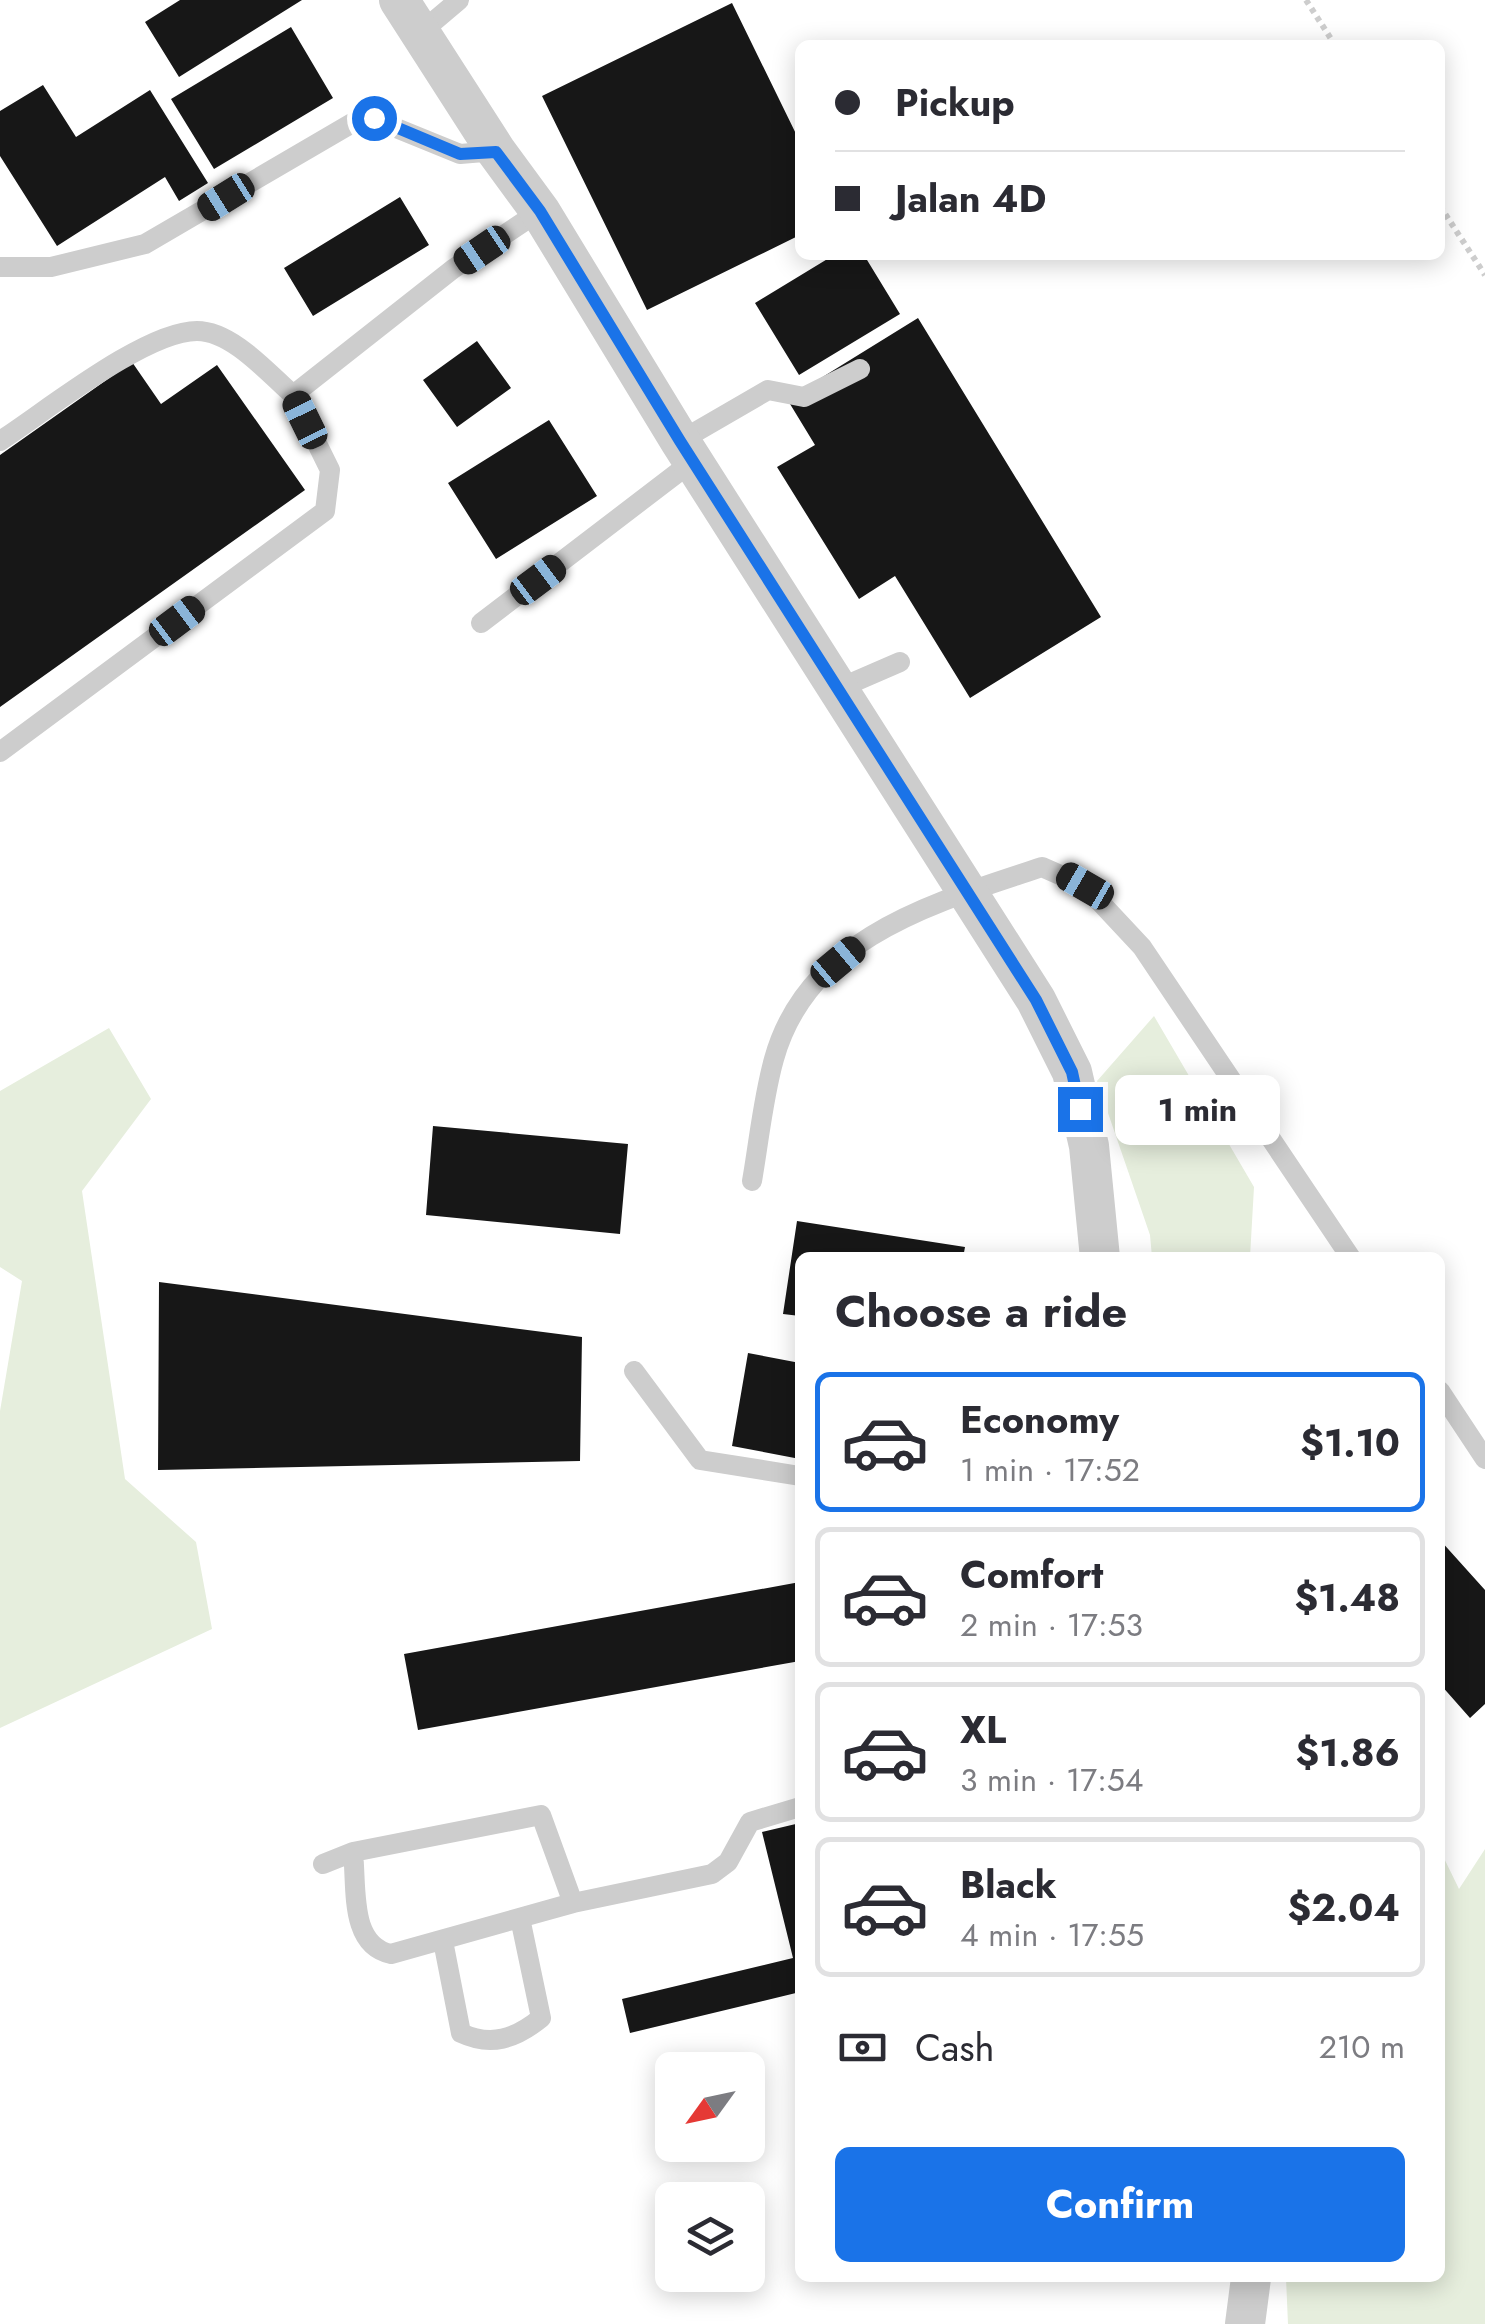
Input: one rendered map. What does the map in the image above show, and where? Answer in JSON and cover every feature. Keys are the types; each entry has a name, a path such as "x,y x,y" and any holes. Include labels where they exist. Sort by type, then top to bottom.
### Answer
{"street":[{"path":"409,17 496,152 540,211 686,451 1036,1000 1072,1072 1089,1146 1099,1252"},
{"path":"1246,2324 1251,2282"}],"lane":[{"path":"409,17 458,0"},
{"path":"0,268 51,267 146,244 354,122 374,118 460,154 496,152"},
{"path":"293,395 453,269 540,211"},
{"path":"0,442 141,348 197,331 231,342 293,395 330,470 325,512 0,752"},
{"path":"481,623 686,451 768,390 804,397 860,370"},
{"path":"840,688 900,662"},
{"path":"752,1180 774,1057 803,1000 871,935 899,916 1042,867 1085,886 1142,946 1347,1252"},
{"path":"634,1371 700,1460 795,1475"},
{"path":"1445,1399 1485,1459"},
{"path":"354,1852 362,1936 374,1950 391,1954 574,1902 712,1874 728,1862 750,1822 795,1808"},
{"path":"323,1864 354,1852 541,1815 574,1902"},
{"path":"443,1941 461,2032 482,2043 520,2034 540,2018 520,1918"}],"path":[{"path":"1306,0 1333,40"},
{"path":"1445,214 1485,275"}],"green space":[{"path":"1154,1016 1254,1187 1250,1252 1152,1252 1150,1235 1097,1081"},
{"path":"109,1028 151,1099 82,1191 125,1479 196,1542 212,1629 0,1728 0,1411 22,1281 0,1267 0,1091"},
{"path":"1485,1849 1485,2324 1288,2324 1286,2282 1445,2282 1445,1860 1459,1889"}],"building":[{"path":"180,0 302,0 179,77 145,22"},
{"path":"732,3 795,132 795,237 647,310 542,96"},
{"path":"291,27 333,98 214,169 171,99"},
{"path":"43,85 76,137 150,90 208,183 179,201 165,177 57,246 0,156 0,111"},
{"path":"400,197 429,245 313,316 284,268"},
{"path":"826,260 867,260 900,314 799,375 755,303"},
{"path":"918,318 1101,617 970,698 895,576 859,599 777,467 815,445 787,399"},
{"path":"477,341 511,388 457,427 423,380"},
{"path":"132,362 161,404 217,365 305,490 0,707 0,455"},
{"path":"549,420 597,496 496,559 448,483"},
{"path":"433,1126 628,1144 620,1234 426,1215"},
{"path":"797,1221 965,1247 964,1252 795,1252 795,1315 783,1314"},
{"path":"159,1282 582,1337 580,1461 158,1470"},
{"path":"748,1353 795,1362 795,1458 732,1446"},
{"path":"1445,1546 1485,1590 1485,1704 1470,1718 1445,1690"},
{"path":"795,1583 795,1662 418,1730 404,1654"},
{"path":"795,1824 795,1993 630,2033 622,1999 793,1958 762,1832"}],"route":[{"path":"374,118 460,154 496,152 540,211 680,441 1036,1000 1072,1072 1080,1109"}]}
